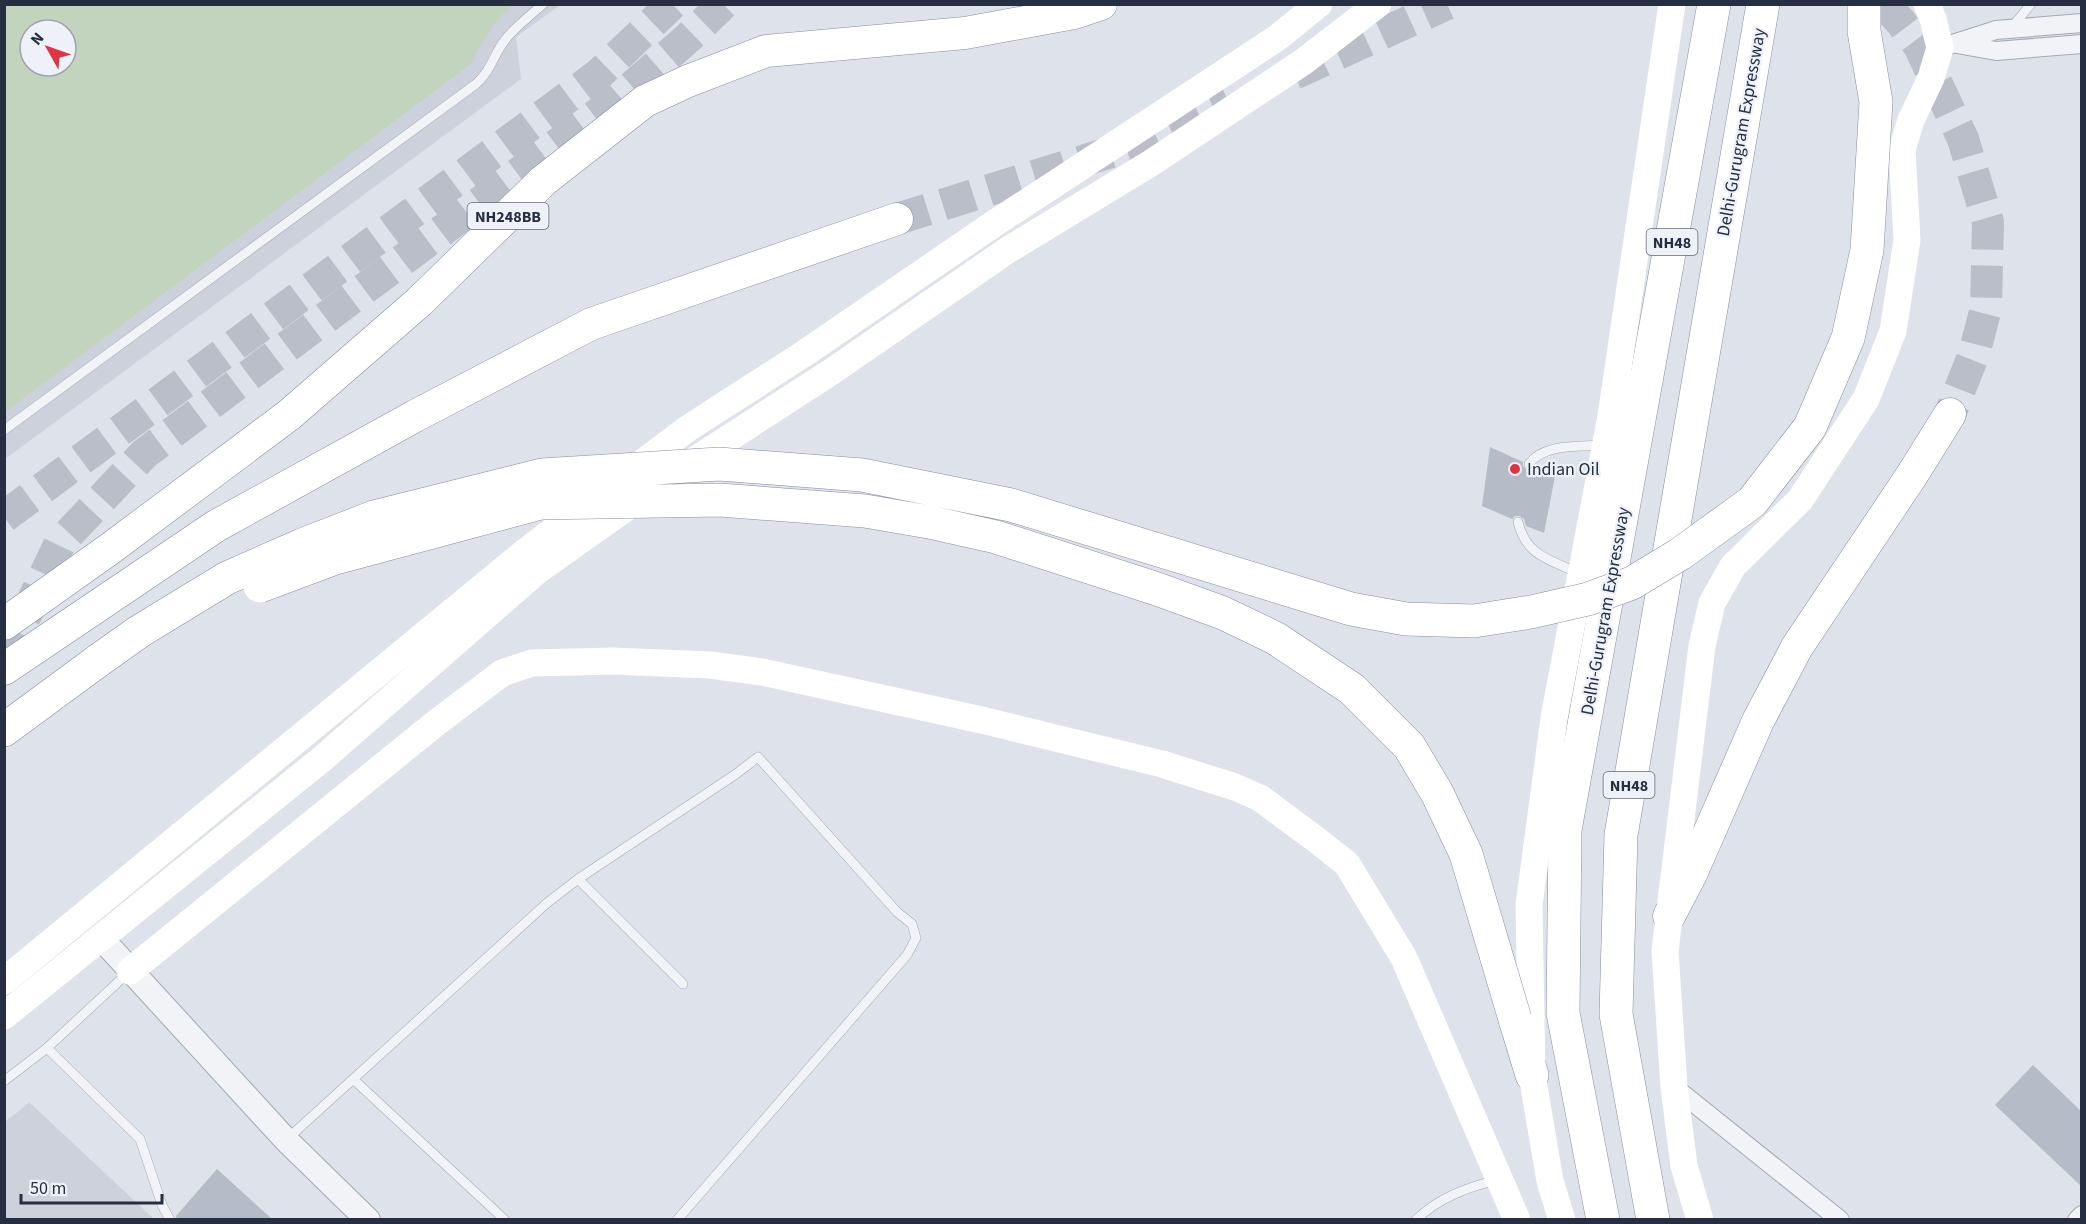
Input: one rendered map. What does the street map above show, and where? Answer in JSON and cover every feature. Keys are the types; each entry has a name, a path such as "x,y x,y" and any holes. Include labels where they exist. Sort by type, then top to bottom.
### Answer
{"highway":[{"name":"NH248BB","path":"4,624 289,416 419,302 543,181 645,101 688,81 766,51 965,33 1074,13 1101,4"},
{"name":"Delhi-Gurugram Expressway","path":"1603,1220 1563,1013 1565,830 1622,435 1714,4"},
{"name":"Delhi-Gurugram Expressway","path":"1653,1220 1616,1014 1621,835 1763,4"},
{"path":"4,730 140,631 227,578 302,545 374,518 542,475 719,464 862,475 1011,506 1330,604 1407,619 1474,621 1588,599 1632,583 1680,554 1752,502 1810,427 1848,338 1867,250 1876,102 1864,31 1864,4"},
{"path":"4,669 48,637 216,526 415,416 591,324 897,219"},
{"path":"1669,916 1705,842 1758,721 1797,647 1950,414"},
{"path":"140,631 335,558 540,503 720,500 865,511 996,537 1147,585 1223,613 1275,638 1352,689 1409,746 1437,793 1466,854 1532,1075"}],"main road":[{"path":"4,981 525,552 687,429 805,353 989,227 1277,38 1319,4"},
{"path":"4,1017 322,759 537,571 706,452 831,372 1008,250 1151,163 1303,62 1378,4"},
{"path":"1562,1220 1550,1181 1532,1075 1529,905 1554,718 1581,574 1622,435 1672,4"},
{"path":"1700,1220 1684,1166 1674,1087 1665,951 1702,646 1712,603 1733,566 1800,500 1866,399 1893,331 1907,240 1902,150 1911,120 1947,46 1927,4"},
{"path":"130,971 436,723 502,674 532,663 613,661 710,665 762,672 986,721 1162,764 1235,787 1260,798 1347,864 1378,912 1404,958 1517,1220"}],"street":[{"path":"1947,46 1996,30 2082,23"},
{"path":"1947,46 1996,51 2082,44"},
{"path":"101,938 286,1140 368,1220"},
{"path":"1674,1087 1840,1220"},
{"path":"2078,1220 2082,1215"}],"lane":[{"path":"4,430 470,88 489,71 510,34 543,4"},
{"path":"2010,29 2031,4"},
{"path":"1529,464 1546,451 1622,435"},
{"path":"1518,522 1523,538 1532,550 1581,574"},
{"path":"286,1140 530,918 578,879 758,757 897,912 912,924 916,938 907,955 677,1220"},
{"path":"578,879 683,984"},
{"path":"4,1081 47,1048 130,971"},
{"path":"47,1048 140,1139 162,1205 170,1220"},
{"path":"353,1079 505,1220"},
{"path":"1416,1220 1430,1206 1472,1187 1499,1179"}],"shaded area":[{"path":"5,5 560,5 516,37 521,79 5,459"},
{"path":"30,1102 154,1219 5,1219 5,1122"}],"green space":[{"path":"5,4 513,4 489,31 472,63 5,412"}],"building":[{"path":"1490,447 1523,462 1527,470 1535,467 1555,476 1544,533 1526,526 1524,519 1520,516 1512,519 1482,506"},
{"path":"2033,1065 2082,1112 2082,1187 1995,1105"},
{"path":"217,1169 273,1220 177,1220 176,1216"}],"tunnel":[{"path":"4,517 599,74 672,4"},
{"path":"4,661 60,543 144,454 619,98 723,4"},
{"path":"1294,74 1447,4"},
{"path":"1884,4 1919,46 1963,139 1988,222 1986,308 1974,354 1950,414"},
{"path":"897,219 1143,142 1229,103"}],"place":[{"name":"Indian Oil","path":"1515,469"}]}
